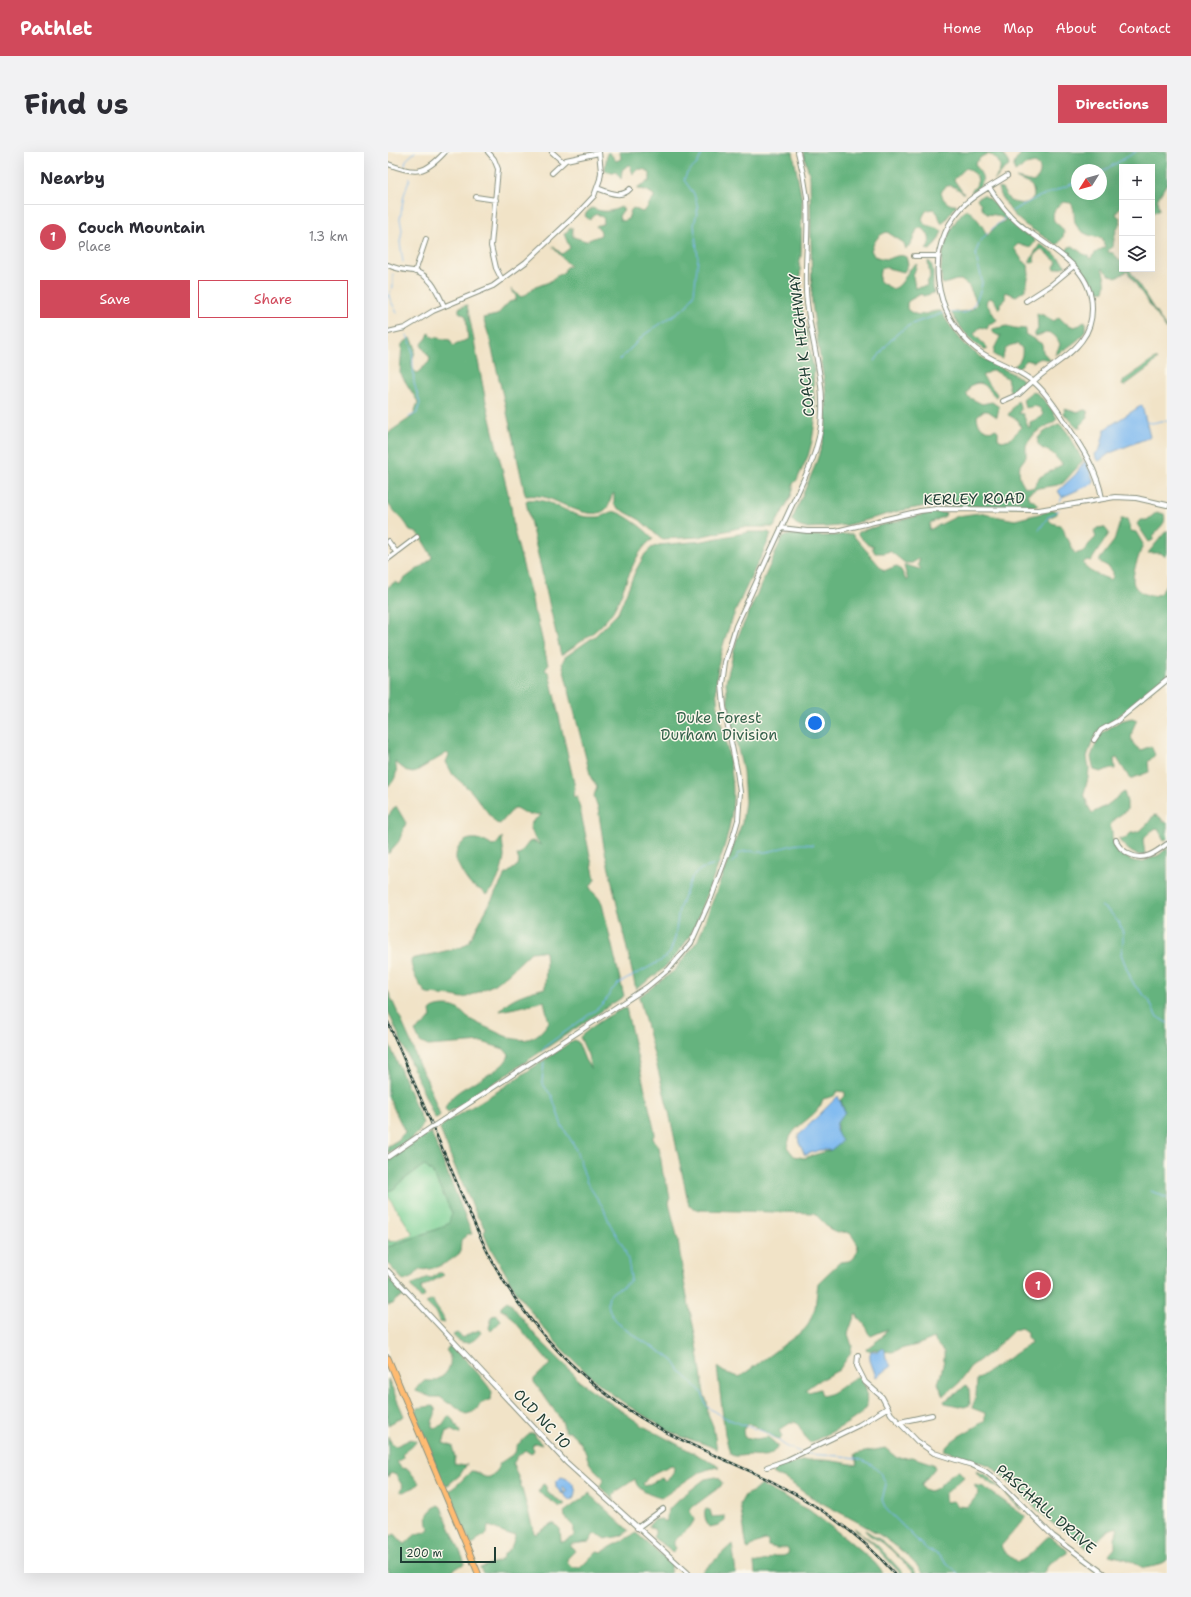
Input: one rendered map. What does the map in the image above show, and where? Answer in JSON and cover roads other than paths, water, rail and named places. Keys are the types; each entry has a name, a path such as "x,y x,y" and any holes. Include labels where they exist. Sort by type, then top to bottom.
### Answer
{"main road":[{"path":"388,1358 478,1573"}],"street":[{"path":"388,164 406,171 417,172 428,168 445,152"},
{"path":"488,152 494,159 498,169 496,200 490,246 494,263 502,280"},
{"path":"552,152 563,162"},
{"path":"388,332 405,328 444,306 488,289 526,262 588,204 597,188 601,172 599,152 563,162 552,173"},
{"name":"COACH K HIGHWAY","path":"388,1157 647,987 674,964 691,944 711,898 732,844 739,815 740,792 723,700 723,676 726,655 736,626 814,456 821,429 821,386 807,307 807,199 805,180 798,152"},
{"path":"1006,176 970,200 959,211 947,230 938,256 937,278 940,294 947,314 968,342 982,353 1033,381 1055,406 1090,461 1097,478 1102,498"},
{"path":"989,187 1001,205 1017,223 1057,250 1074,266 1086,280 1091,293 1092,310 1090,323 1085,336 1078,345 1019,394 1004,401"},
{"path":"597,188 621,194 626,193 630,189"},
{"path":"476,197 496,200"},
{"path":"415,272 426,239"},
{"path":"914,256 938,256"},
{"path":"388,265 424,276 432,283 444,306"},
{"path":"1026,301 1051,285 1074,266"},
{"name":"KERLEY ROAD","path":"782,528 807,531 836,531 920,511 937,509 1038,510 1102,498 1129,497 1167,505"},
{"path":"388,559 417,537"},
{"path":"388,541 396,552"},
{"path":"1094,740 1102,730 1117,721 1167,680"},
{"path":"1116,840 1118,847 1136,858 1144,857 1157,852 1167,844"},
{"name":"OLD NC 10","path":"388,1271 566,1462 688,1573"},
{"name":"PASCHALL DRIVE","path":"858,1355 857,1366 865,1382 882,1398 887,1408 922,1445 934,1453 972,1465 985,1471 999,1482 1053,1536 1103,1573"},
{"path":"767,1467 799,1454 859,1425 887,1408"},
{"path":"900,1422 932,1415"},
{"path":"637,1528 663,1509"}],"water":[{"path":"1142,405 1150,437 1110,453 1099,461 1096,459 1095,454 1100,449 1105,429"},
{"path":"1085,461 1090,470 1094,483 1062,497 1058,491 1076,474"},
{"path":"838,1096 845,1113 836,1126 837,1133 842,1141 831,1150 819,1150 805,1155 799,1143 798,1136"},
{"path":"883,1348 885,1350 886,1358 891,1366 876,1377 870,1360 870,1354 871,1351 879,1351"},
{"path":"561,1477 570,1481 575,1487 576,1493 573,1499 569,1500 563,1494 567,1491 563,1486 561,1488 564,1491 562,1494 556,1487 556,1482"}],"waterway":[{"path":"405,165 406,160 415,152"},
{"path":"619,360 645,334 686,307 694,294 698,258 694,225 698,208 694,194 684,180 687,173 697,164 703,152"},
{"path":"1107,169 1136,152"},
{"path":"403,262 400,242 402,230 400,219 404,195 410,178"},
{"path":"1012,211 1036,198 1071,184"},
{"path":"950,312 959,313 966,312 971,309 979,294 982,283 977,262 977,249 985,236 1006,217"},
{"path":"393,274 393,287 389,297 397,313"},
{"path":"875,361 890,341 904,328 943,313"},
{"path":"407,335 412,347 414,383 420,403 417,413 409,417"},
{"path":"1146,422 1152,423 1167,420"},
{"path":"1060,502 1062,497"},
{"path":"1039,530 1048,517 1059,510"},
{"path":"731,863 736,859 738,854 745,851 766,852 800,844 813,845"},
{"path":"542,1051 547,1045 598,1008 618,984 662,960 670,953 675,938 679,909 692,877 701,869 719,864"},
{"path":"1101,906 1110,912 1119,923 1123,933 1121,954 1131,979 1135,986 1149,1000 1156,1016 1167,1023"},
{"path":"544,1062 542,1082 552,1096 562,1126 574,1145 587,1183 603,1207 610,1224 624,1248 628,1260 631,1279 625,1285 611,1293 608,1301 610,1310 615,1319 623,1327 672,1360 680,1371 701,1392 707,1407 728,1419 765,1432 786,1446 800,1452"},
{"path":"1151,1191 1167,1198"},
{"path":"805,1453 851,1457 862,1460 871,1465 880,1473 886,1484 882,1500 886,1509 922,1545 928,1550 937,1554 958,1573"}],"railway":[{"path":"388,1022 489,1255 520,1306 559,1352 603,1392 653,1425 773,1482 806,1500 853,1533 894,1573"}],"place":[{"name":"Couch Mountain","path":"1038,1285"}],"park label":[{"name":"Duke Forest Durham Division","path":"719,726"}]}
